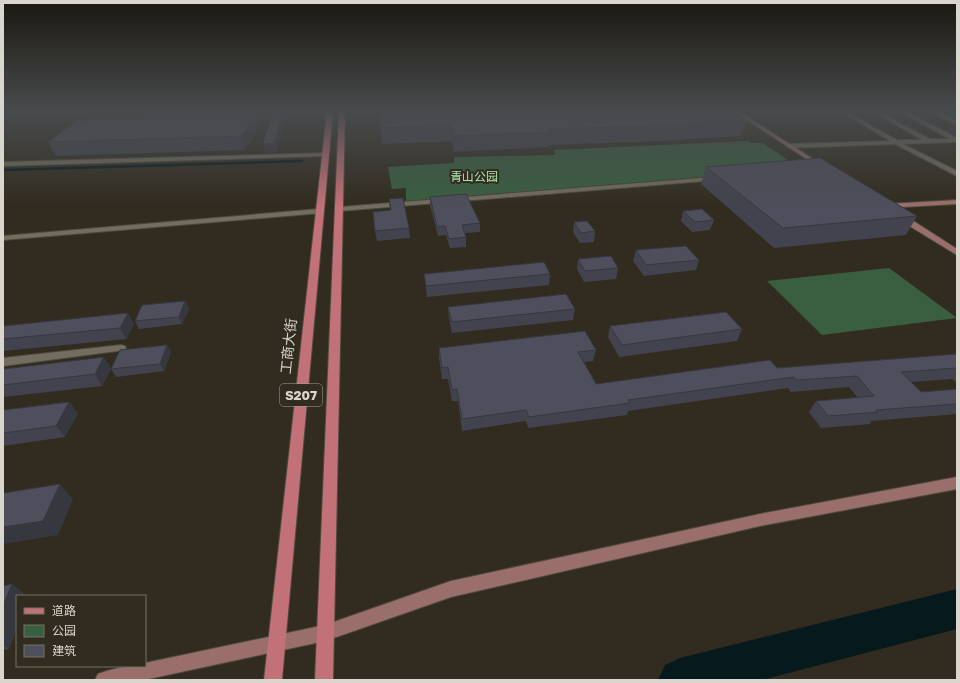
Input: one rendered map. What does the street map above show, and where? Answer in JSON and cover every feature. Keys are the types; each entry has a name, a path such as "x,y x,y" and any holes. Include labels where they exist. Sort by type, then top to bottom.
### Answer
{"main road":[{"name":"工商大街","path":"273,680 327,143"},
{"name":"S207","path":"324,675 341,143"}],"street":[{"path":"784,143 827,170 811,171"},
{"path":"789,146 873,143"},
{"path":"898,143 957,174"},
{"path":"3,164 326,154"},
{"path":"340,209 725,178"},
{"path":"957,202 881,204 957,253"},
{"path":"3,238 319,211"},
{"path":"3,362 121,348"},
{"path":"104,680 325,633 451,590 760,520 957,483"}],"green space":[{"name":"青山公园","path":"708,143 763,143 801,169 406,201 406,188 392,189 388,167 454,163 454,157 555,155 554,150"},
{"path":"889,268 957,318 822,335 767,281"}],"building":[{"path":"820,158 917,216 783,228 706,167"},
{"path":"466,194 480,223 462,225 466,237 449,239 445,226 437,227 430,197"},
{"path":"403,198 409,228 375,231 373,212 391,210 389,199"},
{"path":"702,209 714,220 695,222 683,211"},
{"path":"587,221 595,231 581,233 574,222"},
{"path":"686,246 699,260 646,265 636,250"},
{"path":"611,256 618,268 585,271 578,259"},
{"path":"544,262 550,274 426,286 424,274"},
{"path":"566,294 575,309 452,322 448,307"},
{"path":"185,301 179,317 135,321 142,305"},
{"path":"726,312 742,329 622,345 610,326"},
{"path":"128,313 120,328 3,339 3,326"},
{"path":"585,331 596,350 578,352 596,384 770,360 777,368 957,354 957,368 901,372 921,392 957,389 957,404 876,410 878,412 828,416 816,401 874,396 857,376 797,380 794,377 628,400 630,403 529,417 526,410 462,419 457,389 452,390 448,367 442,368 439,348"},
{"path":"167,345 160,364 111,369 120,350"},
{"path":"104,357 95,374 3,385 3,369"},
{"path":"69,402 56,426 3,433 3,410"},
{"path":"60,484 43,521 3,527 3,493"},
{"path":"12,584 3,606 3,586"}],"waterway":[{"path":"3,170 302,161"},
{"path":"680,680 957,609"}]}
